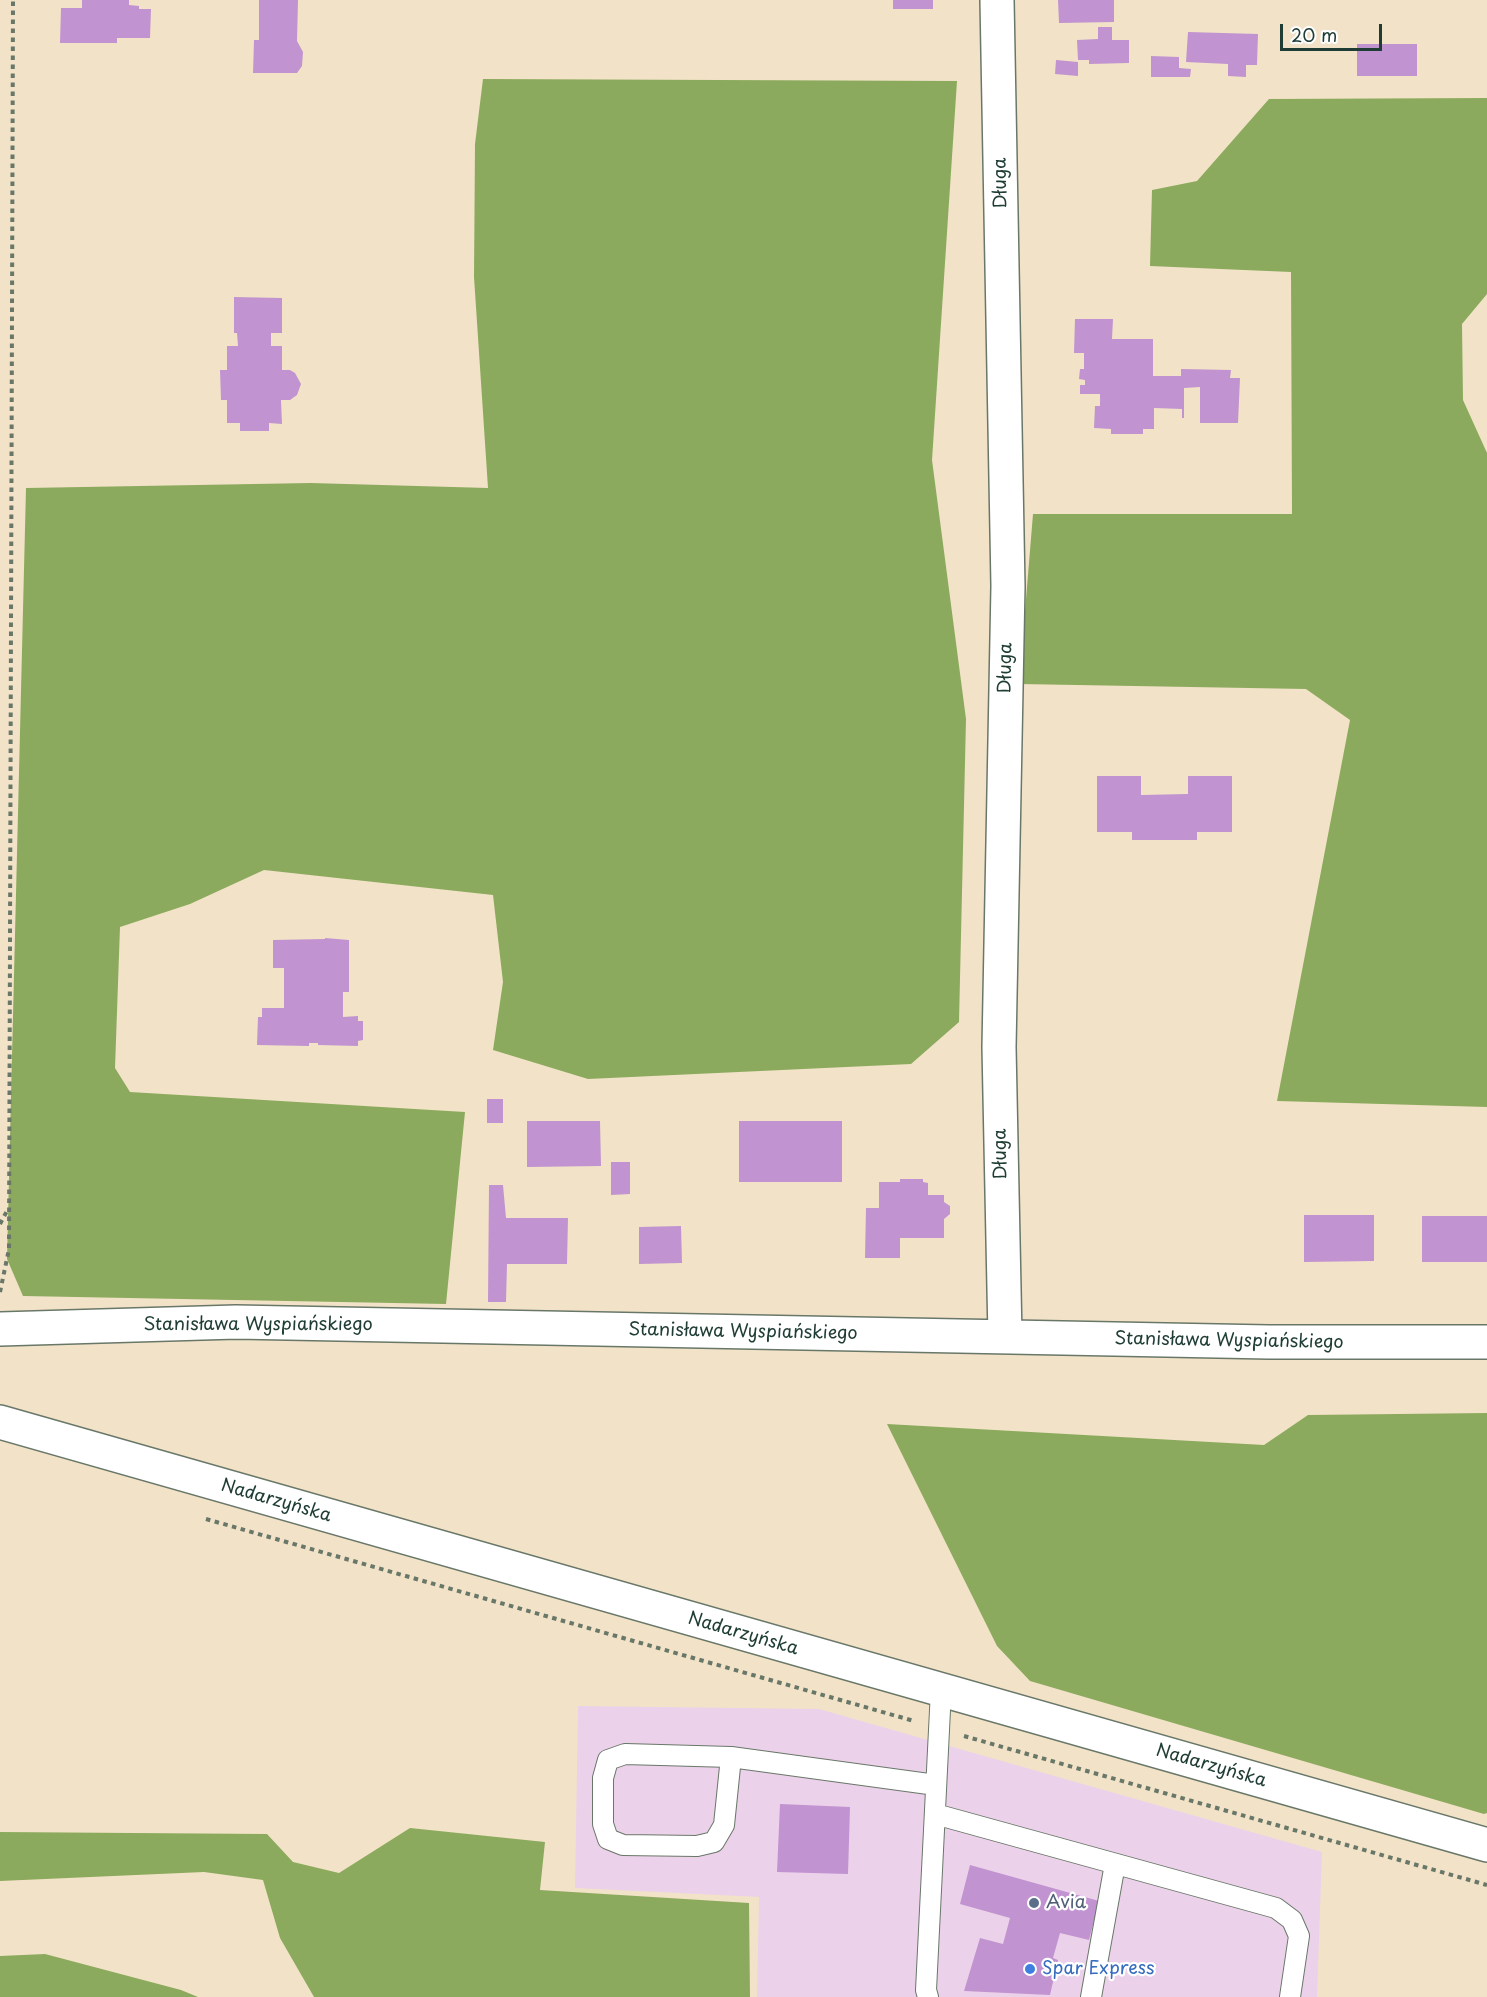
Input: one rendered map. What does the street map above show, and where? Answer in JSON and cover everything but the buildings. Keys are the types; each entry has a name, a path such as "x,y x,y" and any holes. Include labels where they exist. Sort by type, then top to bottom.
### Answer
{"street":[{"name":"Długa","path":"998,0 1008,586 999,1047 1005,1337"},
{"name":"Stanisława Wyspiańskiego","path":"0,1329 236,1322 1269,1342 1487,1342"},
{"name":"Nadarzyńska","path":"0,1422 1487,1845"}],"lane":[{"path":"928,1997 926,1990 941,1690"},
{"path":"731,1757 724,1825 714,1842 697,1846 623,1845 608,1839 603,1824 603,1778 608,1760 625,1754 731,1757 936,1785"},
{"path":"935,1814 1276,1908 1292,1920 1299,1936 1290,1997"},
{"path":"1091,1997 1115,1864"}],"path":[{"path":"0,1292 9,1249 10,1205 13,0"},
{"path":"0,1224 10,1205"},
{"path":"195,1516 1487,1885"}],"shaded area":[{"path":"578,1706 819,1709 1322,1852 1317,1997 757,1997 759,1897 575,1888"}],"green space":[{"path":"483,79 957,81 932,460 966,719 959,1022 911,1064 588,1079 493,1050 503,982 493,895 264,870 190,904 120,927 115,1068 130,1092 465,1112 446,1304 23,1296 7,1259 26,488 311,483 488,488 474,277 475,144"},
{"path":"1487,98 1487,294 1462,324 1463,400 1487,453 1487,1107 1277,1101 1350,720 1306,689 1019,684 1033,514 1292,514 1291,272 1150,266 1152,190 1197,181 1269,99"},
{"path":"1487,1413 1487,1813 1484,1814 1030,1681 997,1646 887,1424 1264,1445 1308,1415"},
{"path":"410,1828 545,1842 540,1890 749,1903 750,1997 314,1997 280,1938 263,1880 204,1872 0,1881 0,1832 267,1834 293,1862 339,1873"},
{"path":"45,1954 181,1990 198,1997 0,1997 0,1956"}],"place":[{"name":"Avia","path":"1034,1903"},
{"name":"Spar Express","path":"1030,1969"}]}
